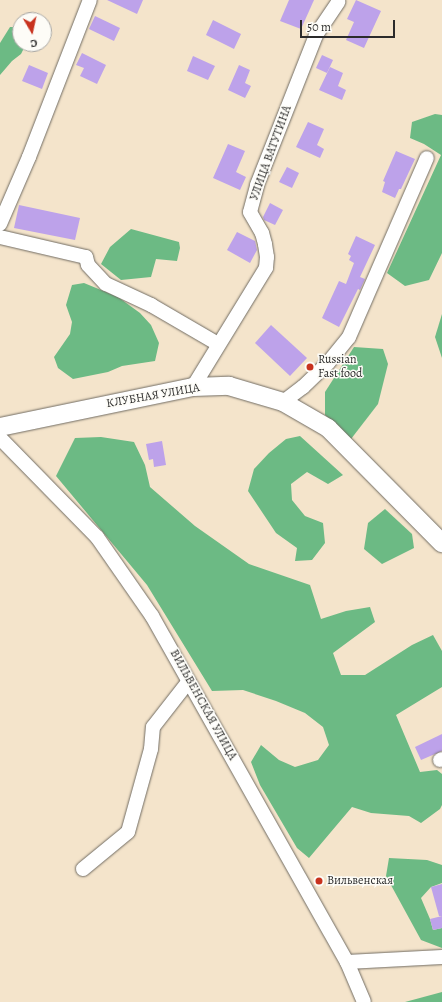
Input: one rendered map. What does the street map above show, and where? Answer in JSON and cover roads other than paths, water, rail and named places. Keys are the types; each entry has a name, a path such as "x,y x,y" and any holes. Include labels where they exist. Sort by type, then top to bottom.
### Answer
{"main road":[{"name":"КЛУБНАЯ УЛИЦА","path":"0,427 193,387 229,386 282,402 328,428 442,543"}],"street":[{"path":"0,224 26,163 90,0"},
{"name":"УЛИЦА ВАТУТИНА","path":"193,387 218,344 258,284 266,268 267,257 262,233 250,212 256,185 316,35 338,2"},
{"path":"282,402 303,387 328,363 340,346 349,337 427,158"},
{"path":"0,237 86,257 88,265 106,284 151,305 218,344"},
{"name":"ВИЛЬВЕНСКАЯ УЛИЦА","path":"0,438 98,537 152,616 347,962 364,1002"},
{"path":"82,869 128,832 151,749 153,727 189,681"},
{"path":"347,962 442,957"}],"place":[{"name":"Russian Fast food","path":"310,367"},
{"name":"Вильвенская","path":"319,881"}]}
